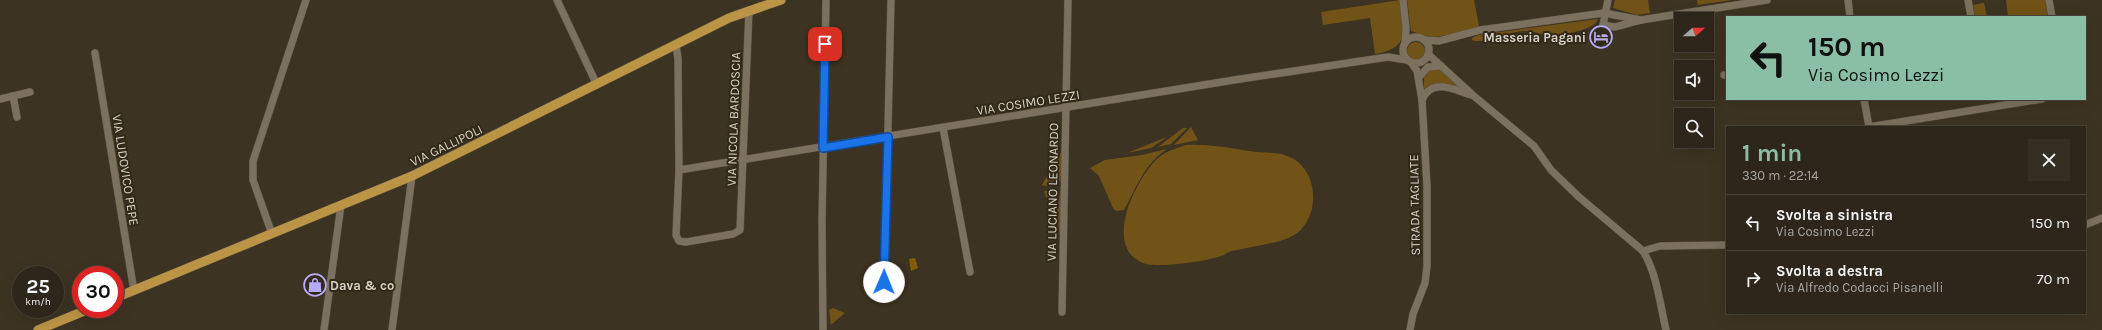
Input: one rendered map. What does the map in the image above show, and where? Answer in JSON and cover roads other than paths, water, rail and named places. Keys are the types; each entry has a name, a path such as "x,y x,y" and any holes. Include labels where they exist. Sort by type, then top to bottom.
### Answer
{"main road":[{"name":"VIA GALLIPOLI","path":"124,295 412,176 597,85 676,44 749,10 781,0"},
{"path":"38,330 72,316"}],"street":[{"path":"272,234 253,180 253,161 306,0"},
{"path":"557,0 597,85"},
{"path":"823,330 823,148 826,0"},
{"path":"884,297 891,0"},
{"name":"VIA LUCIANO LEONARDO","path":"1062,312 1068,0"},
{"path":"1403,0 1406,28 1404,54 1409,61 1432,62 1442,66"},
{"path":"1608,0 1604,13 1603,25 1615,27 1641,20 1767,0"},
{"path":"1848,0 1850,16"},
{"path":"1968,0 1970,16"},
{"path":"2049,0 2052,16"},
{"name":"VIA NICOLA BARDOSCIA","path":"679,170 676,235 679,241 686,242 733,234 740,230 749,10"},
{"path":"1406,28 1413,38 1424,40 1444,40 1480,30 1604,13 1641,20"},
{"path":"1404,45 1413,38"},
{"path":"1424,40 1429,52 1442,66 1475,97 1534,146 1551,170 1574,192 1643,251 1651,268 1666,330"},
{"path":"1422,62 1429,52 1444,40"},
{"path":"676,44 678,59 679,170"},
{"name":"VIA COSIMO LEZZI","path":"1381,58 1404,45"},
{"name":"VIA LUDOVICO PEPE","path":"95,53 134,291"},
{"name":"VIA COSIMO LEZZI","path":"679,170 823,148 1066,107 1381,58 1395,57 1409,61"},
{"name":"STRADA TAGLIATE","path":"1409,61 1415,66 1422,100 1427,186 1427,275 1410,330"},
{"path":"1418,77 1428,67 1442,66"},
{"path":"1422,100 1428,90 1436,86 1444,86 1475,97"},
{"path":"0,99 30,92"},
{"path":"13,96 17,117"},
{"path":"1864,100 1869,126"},
{"path":"1984,100 1985,108"},
{"path":"1875,126 2036,100"},
{"path":"943,128 970,272"},
{"path":"392,330 412,176"},
{"path":"324,330 340,205"},
{"path":"2086,226 2102,218"},
{"path":"1643,251 1660,246 1726,245"}],"place":[{"name":"Masseria Pagani","path":"1601,37"},
{"name":"Dava & co","path":"315,285"}]}
